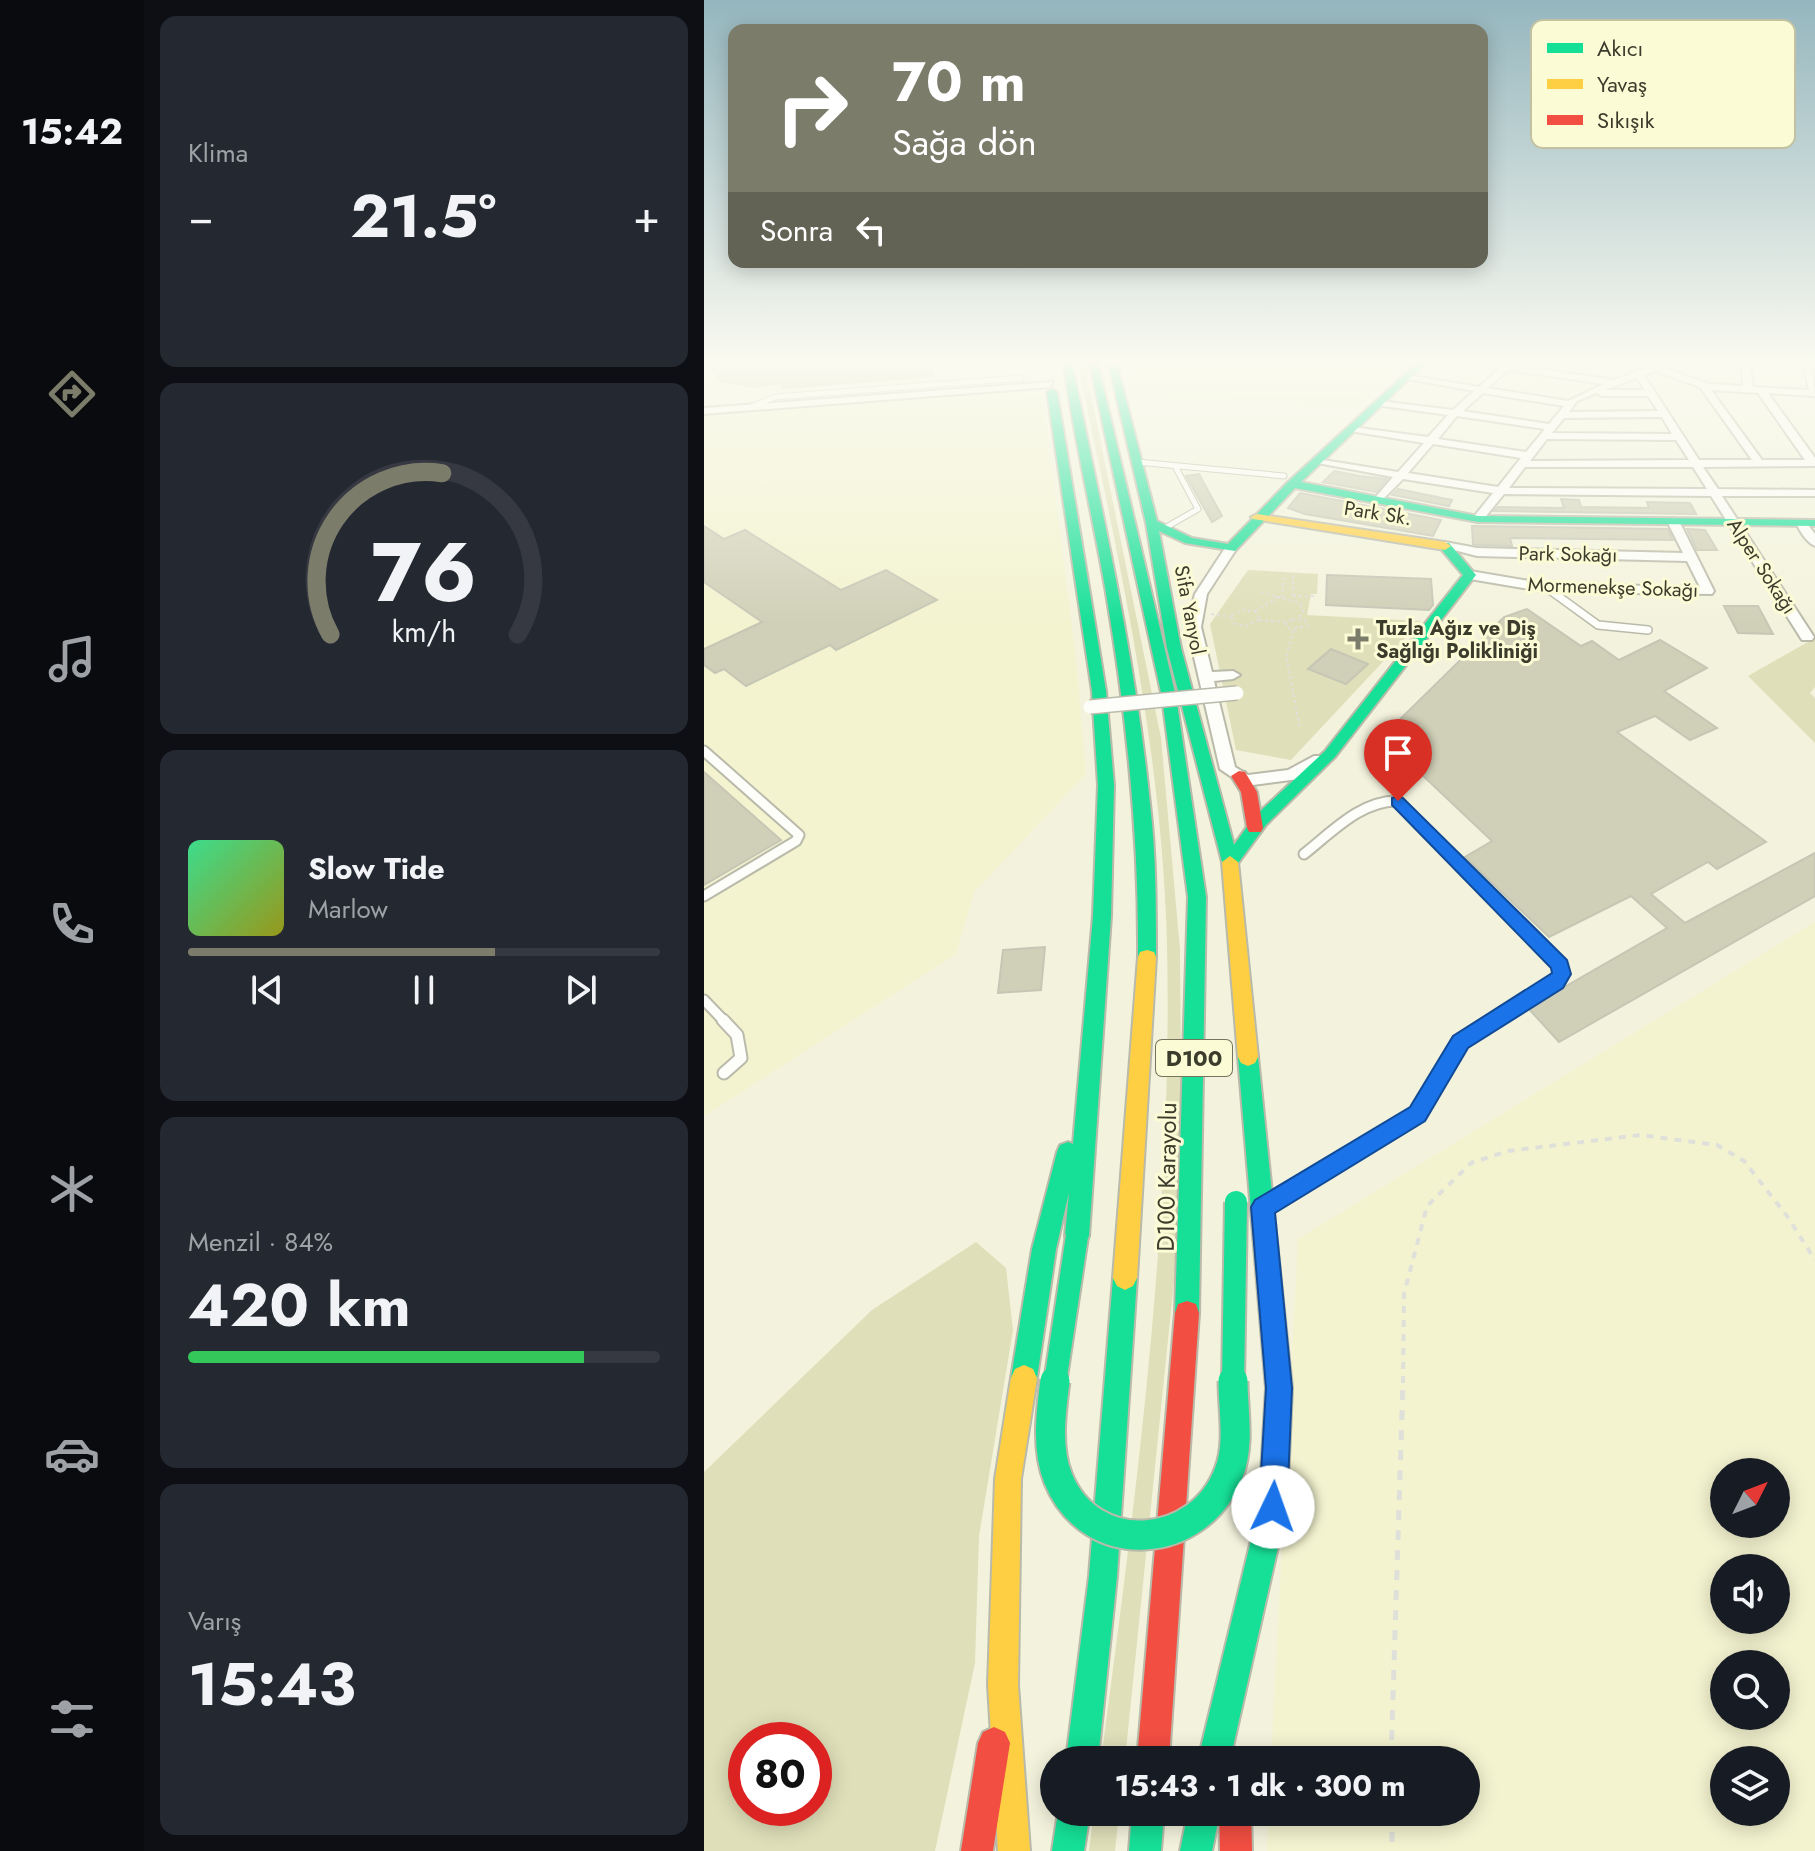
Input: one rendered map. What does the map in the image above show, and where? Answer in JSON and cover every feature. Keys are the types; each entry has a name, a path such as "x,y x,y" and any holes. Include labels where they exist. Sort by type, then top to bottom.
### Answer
{"main road":[{"path":"1060,451 1106,785 1102,916 1077,1236 1051,1425 1054,1468 1064,1495 1084,1519 1118,1536 1159,1538 1194,1518 1226,1484 1232,1464 1236,1195"},
{"name":"D100 Karayolu","path":"1084,451 1130,701 1146,862 1146,979 1129,1224 1095,1672 1084,1746"},
{"name":"D100 Karayolu","path":"1114,451 1169,697 1197,897 1189,1283 1154,1746"},
{"name":"Sifa Yanyol","path":"1134,451 1157,526 1174,648 1230,862 1242,976"},
{"path":"1157,526 1189,541 1231,548 1257,517 1255,507 1318,451"},
{"path":"1288,480 1330,451"},
{"path":"1288,480 1478,519 1808,523"},
{"name":"Park Sk.","path":"1257,517 1445,546"},
{"path":"1230,862 1255,828 1330,754 1470,575 1445,546 1459,531 1478,519"},
{"path":"1239,776 1249,792 1255,828"},
{"path":"1217,1746 1232,1670 1273,1507 1279,1388 1242,976"},
{"path":"1237,1159 1242,976"},
{"path":"1014,1851 1003,1685 1008,1479 1044,1249 1092,1051"},
{"path":"1232,1670 1234,1746"},
{"path":"977,1851 1003,1685"},
{"path":"1068,1851 1072,1826"},
{"path":"1145,1851 1147,1826"},
{"path":"1196,1851 1201,1826"},
{"path":"1235,1826 1236,1851"}],"street":[{"path":"1379,500 1423,451"},
{"path":"1483,451 1526,460 1814,463"},
{"path":"1478,519 1532,451"},
{"name":"Alper Sokağı","path":"1688,451 1807,637"},
{"path":"1751,451 1759,463"},
{"path":"1317,462 1501,491 1815,493"},
{"path":"1673,521 1691,557"},
{"path":"1808,523 1815,542"},
{"name":"Park Sokağı","path":"1445,546 1477,552 1691,557"},
{"path":"1231,548 1201,594 1194,616 1205,677 1228,769 1245,781 1292,775 1330,754"},
{"name":"Mormenekşe Sokağı","path":"1470,575 1547,588 1708,591 1691,557"},
{"path":"1205,677 1233,675"},
{"path":"1090,707 1237,693"}],"lane":[{"path":"1137,462 1288,480"},
{"path":"1157,526 1198,509 1175,466"},
{"path":"1547,588 1598,625 1648,630"},
{"path":"704,751 799,835 796,841 704,896"},
{"path":"1263,1207 1418,1114 1461,1042 1556,982 1561,974 1561,965 1398,801 1390,799 1372,804 1304,854"},
{"path":"704,1000 737,1035 741,1058 724,1073"}],"path":[{"path":"1280,597 1284,574"},
{"path":"1293,575 1293,598 1303,607 1298,619"},
{"path":"1260,592 1293,598 1314,596"},
{"path":"1280,597 1255,611 1237,611 1231,620 1246,626 1259,620 1288,622 1298,619 1308,626 1294,630 1287,626 1288,622"},
{"path":"1255,611 1259,620"},
{"path":"1294,630 1286,656 1300,728"},
{"path":"1392,1746 1401,1524 1404,1294 1427,1206 1471,1163 1508,1151 1640,1135 1676,1137 1717,1145 1744,1161 1787,1216 1815,1260"},
{"path":"1392,1826 1392,1851"}],"shaded area":[{"path":"704,451 1049,451 1075,650 1086,774 974,892 956,954 704,1116"},
{"path":"1096,451 1103,451 1161,738 1180,949 1182,1203 1126,1746 1103,1746 1150,1353 1164,1149 1167,944 1163,871 1157,798 1136,652"},
{"path":"1248,570 1318,574 1317,594 1311,594 1307,615 1421,621 1291,760 1236,750 1210,624"},
{"path":"1815,638 1815,687 1810,693 1815,698 1815,743 1748,676"},
{"path":"1815,922 1815,1851 1267,1851 1268,1826 1480,1826 1480,1746 1272,1746 1298,1239"},
{"path":"976,1242 1006,1268 1013,1330 979,1536 975,1663 935,1851 704,1851 704,1472 872,1310"},
{"path":"1092,1826 1118,1826 1115,1851 1089,1851"}],"building":[{"path":"1334,471 1387,479 1376,492 1323,482"},
{"path":"1199,474 1222,516 1212,522 1186,476"},
{"path":"1398,489 1452,500 1449,506 1392,495"},
{"path":"1300,493 1441,520 1433,536 1305,514 1288,508"},
{"path":"1561,499 1579,500 1581,507 1649,508 1647,502 1690,503 1696,514 1494,511 1498,507 1564,508"},
{"path":"704,526 724,539 745,530 841,590 886,570 937,600 836,650 830,645 746,686 724,669 715,673 704,665 704,649 762,622 704,582"},
{"path":"1472,526 1668,529 1673,540 1510,538 1512,546 1477,545 1473,544"},
{"path":"1687,529 1705,530 1717,550 1697,550"},
{"path":"1327,575 1431,579 1433,605 1429,610 1326,605"},
{"path":"1724,606 1758,606 1773,634 1738,633"},
{"path":"1527,609 1581,646 1592,641 1619,660 1660,640 1707,668 1664,691 1717,728 1690,740 1655,716 1617,732 1766,842 1717,869 1708,862 1651,894 1685,923 1815,853 1815,896 1559,1042 1528,1008 1667,928 1631,896 1549,937 1465,857 1492,841 1382,737 1504,617"},
{"path":"1331,649 1368,664 1346,684 1308,669"},
{"path":"704,772 781,840 704,885"},
{"path":"1045,947 1041,990 998,993 1003,950"}],"traffic: fast":[{"path":"1061,451 1099,691 1106,785 1102,916 1077,1236"},
{"path":"1085,451 1135,733 1143,807 1147,957"},
{"path":"1114,451 1169,697 1197,897 1187,1313"},
{"path":"1134,451 1152,523 1174,648 1230,862"},
{"path":"1152,523 1189,541 1231,548 1328,451"},
{"path":"1292,484 1478,519 1815,523"},
{"path":"1230,862 1260,821 1330,754 1470,575 1445,546"},
{"path":"1217,1746 1273,1507 1279,1388 1248,1057"},
{"path":"1024,1378 1044,1249 1068,1152"},
{"path":"1077,1236 1053,1394 1052,1455 1057,1477 1070,1501 1087,1519 1108,1531 1130,1537 1154,1537 1177,1530 1198,1516 1216,1496 1231,1467 1235,1434 1236,1202"},
{"path":"1084,1746 1103,1576 1125,1278"},
{"path":"1068,1851 1072,1826"},
{"path":"1145,1851 1147,1826"},
{"path":"1196,1851 1201,1826"}],"traffic: slow":[{"path":"1257,517 1445,546"},
{"path":"1230,862 1248,1057"},
{"path":"1125,1278 1147,957"},
{"path":"1014,1851 1003,1685 1008,1479 1024,1378"}],"traffic: jam":[{"path":"1239,776 1249,792 1255,828"},
{"path":"1154,1746 1187,1313"},
{"path":"977,1851 994,1743"},
{"path":"1235,1826 1236,1851"}],"place":[{"name":"Tuzla Ağız ve Diş Sağlığı Polikliniği","path":"1358,639"}],"route":[{"path":"1273,1507 1279,1388 1263,1207 1418,1114 1461,1042 1556,982 1561,974 1561,965 1398,801"}]}
